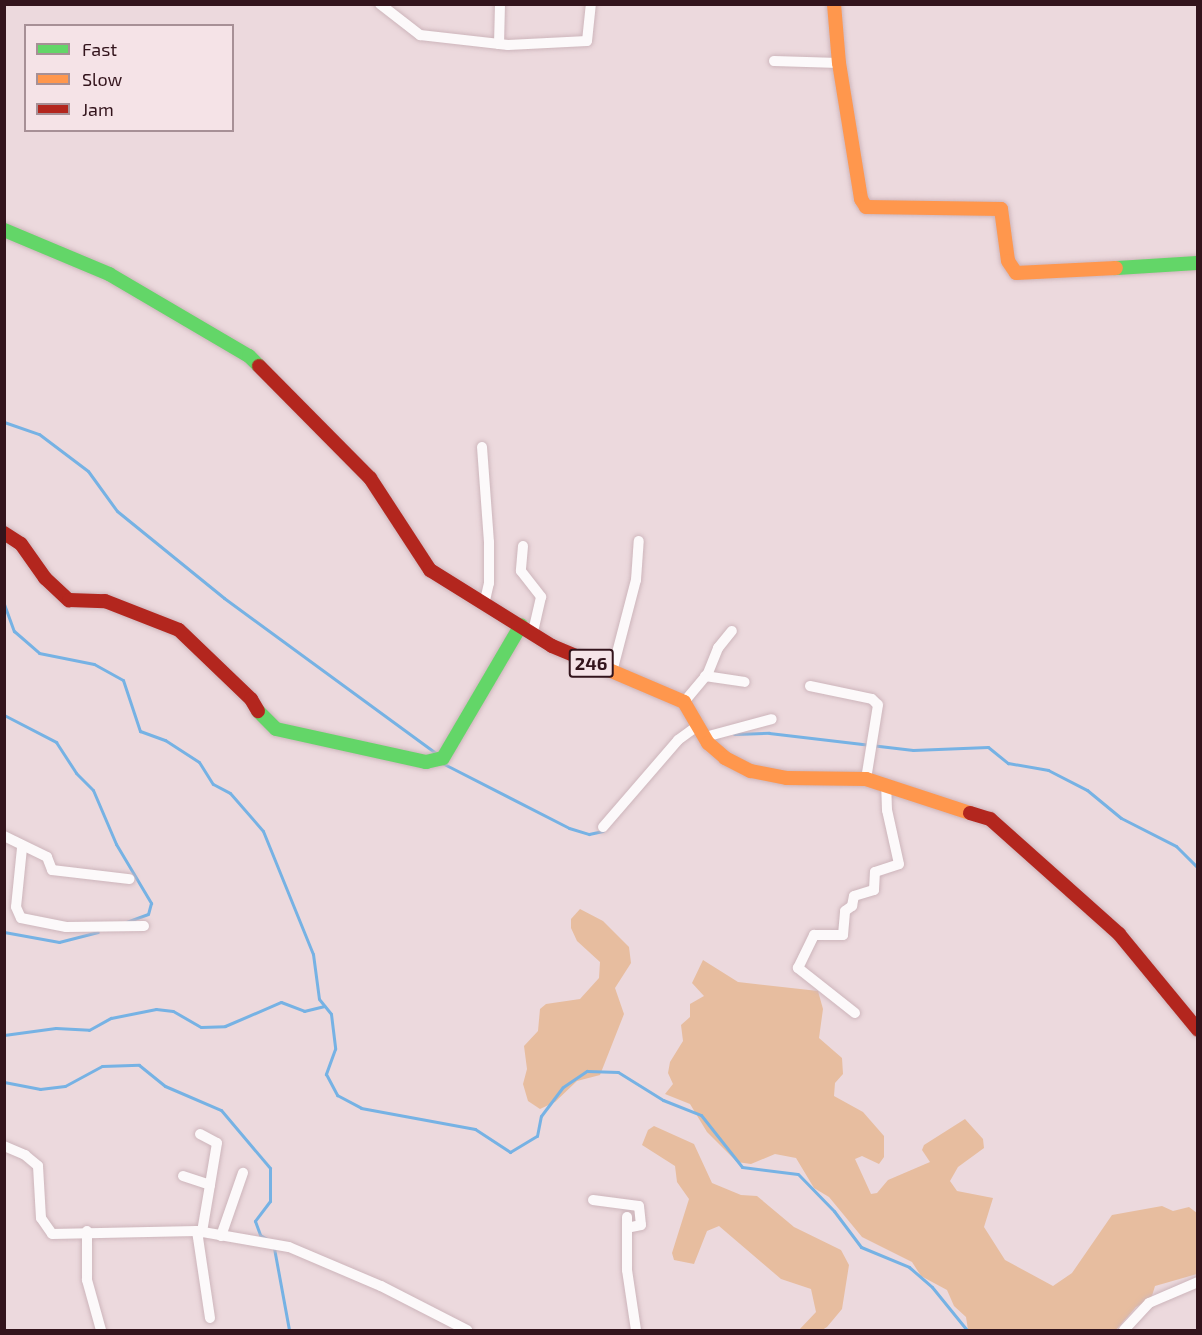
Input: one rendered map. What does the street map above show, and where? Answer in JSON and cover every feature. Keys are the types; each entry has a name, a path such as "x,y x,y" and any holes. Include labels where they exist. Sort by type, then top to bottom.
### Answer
{"main road":[{"path":"834,4 839,63 861,199 866,207 1001,209 1008,261 1016,273 1197,263"},
{"name":"246","path":"4,230 129,285 249,356 370,478 426,565 484,605 533,633 612,672 684,702"},
{"path":"4,533 21,544 45,578 69,600 105,601 179,630 251,699 261,716 276,729 426,762 442,758 521,625"},
{"path":"684,702 702,731 725,758 751,771 787,778 866,779 980,814 1009,832 1119,934 1197,1030"}],"street":[{"path":"380,4 420,34 499,44 587,41 591,4"},
{"path":"499,44 500,4"},
{"path":"774,61 839,63"},
{"path":"482,447 489,542 489,583 484,605"},
{"path":"612,672 636,580 639,541"},
{"path":"523,546 521,571 541,597 533,633"},
{"path":"684,702 705,676 732,632"},
{"path":"705,676 745,682"},
{"path":"810,686 872,699 878,705 866,779"},
{"path":"603,828 678,740 702,731 772,719"},
{"path":"855,1013 798,968 814,935 843,935 845,911 852,906 854,896 874,890 875,872 899,864 887,810 886,786"},
{"path":"4,836 22,848 47,856 49,869 129,879"},
{"path":"22,848 16,907 21,918 66,927 144,926"},
{"path":"200,1134 217,1143 200,1231 210,1318"},
{"path":"4,1146 25,1155 38,1166 41,1218 46,1231 52,1234 87,1231 200,1231 304,1253 381,1286 467,1330"},
{"path":"221,1236 243,1173"},
{"path":"183,1176 210,1185"},
{"path":"593,1200 639,1206 641,1225 627,1222 627,1270 636,1330"},
{"path":"87,1231 87,1280 101,1330"},
{"path":"1124,1330 1149,1303 1197,1282"}],"shaded area":[{"path":"580,909 603,921 629,947 631,963 615,988 624,1014 600,1075 577,1081 555,1102 540,1109 528,1101 523,1084 527,1069 524,1046 538,1031 540,1009 546,1004 580,999 599,978 600,962 577,941 571,928 571,919"},
{"path":"703,960 738,982 818,991 823,1009 819,1038 842,1058 843,1074 835,1083 834,1096 863,1112 884,1136 884,1157 879,1164 862,1156 855,1159 871,1194 877,1193 888,1180 930,1162 922,1150 924,1145 965,1119 983,1139 984,1148 958,1167 950,1181 957,1191 993,1198 984,1227 1005,1260 1053,1286 1072,1273 1112,1215 1162,1206 1173,1211 1189,1207 1197,1213 1197,1274 1155,1286 1151,1299 1136,1307 1116,1330 968,1330 966,1317 954,1306 947,1290 921,1276 912,1262 862,1237 829,1197 814,1188 796,1158 775,1154 751,1164 737,1162 707,1132 690,1104 665,1094 673,1084 668,1073 670,1062 683,1041 681,1025 690,1017 690,1004 704,996 692,983"},
{"path":"654,1126 694,1144 712,1183 741,1195 757,1196 794,1227 841,1250 849,1265 842,1309 827,1327 822,1330 799,1330 816,1312 811,1289 781,1279 719,1226 707,1231 694,1264 674,1260 672,1253 689,1199 677,1182 675,1166 642,1145 648,1130"}],"waterway":[{"path":"4,422 39,434 88,471 117,511 224,598 437,754"},
{"path":"4,604 14,631 39,653 94,664 123,680 140,731 165,740 199,762 213,784 230,793 263,831 313,954 319,999 331,1014 335,1049 326,1074 337,1095 361,1108 475,1129 510,1152 537,1136 541,1116 563,1087 587,1071 618,1072 663,1100 701,1115 742,1167 798,1174 834,1211 861,1247 909,1267 932,1287 967,1330"},
{"path":"4,715 56,742 76,773 93,790 116,844 151,903 148,914 126,922"},
{"path":"734,734 769,733 913,750 988,747 1008,763 1048,770 1087,790 1121,818 1176,846 1198,868"},
{"path":"444,764 569,828 589,834 603,831"},
{"path":"4,932 59,942 98,932"},
{"path":"4,1035 56,1028 89,1030 111,1018 156,1009 173,1011 201,1027 225,1026 281,1002 304,1011 324,1006"},
{"path":"4,1082 40,1089 65,1086 102,1066 139,1065 165,1086 221,1110 270,1168 270,1201 255,1221 260,1235 267,1239"},
{"path":"274,1248 289,1330"}],"traffic: fast":[{"path":"4,230 109,274 249,356 259,366"},
{"path":"1116,268 1198,263"},
{"path":"258,711 276,729 426,762 443,758 521,625"}],"traffic: slow":[{"path":"834,4 839,63 861,199 866,207 1001,209 1008,261 1016,273 1116,268"},
{"path":"595,664 684,702 708,743 725,758 751,771 787,778 866,779 970,813"}],"traffic: jam":[{"path":"259,366 370,478 430,570 552,646 595,664"},
{"path":"4,533 21,544 45,578 69,600 105,601 179,630 251,699 258,711"},
{"path":"970,813 990,819 1119,934 1198,1030"}]}
